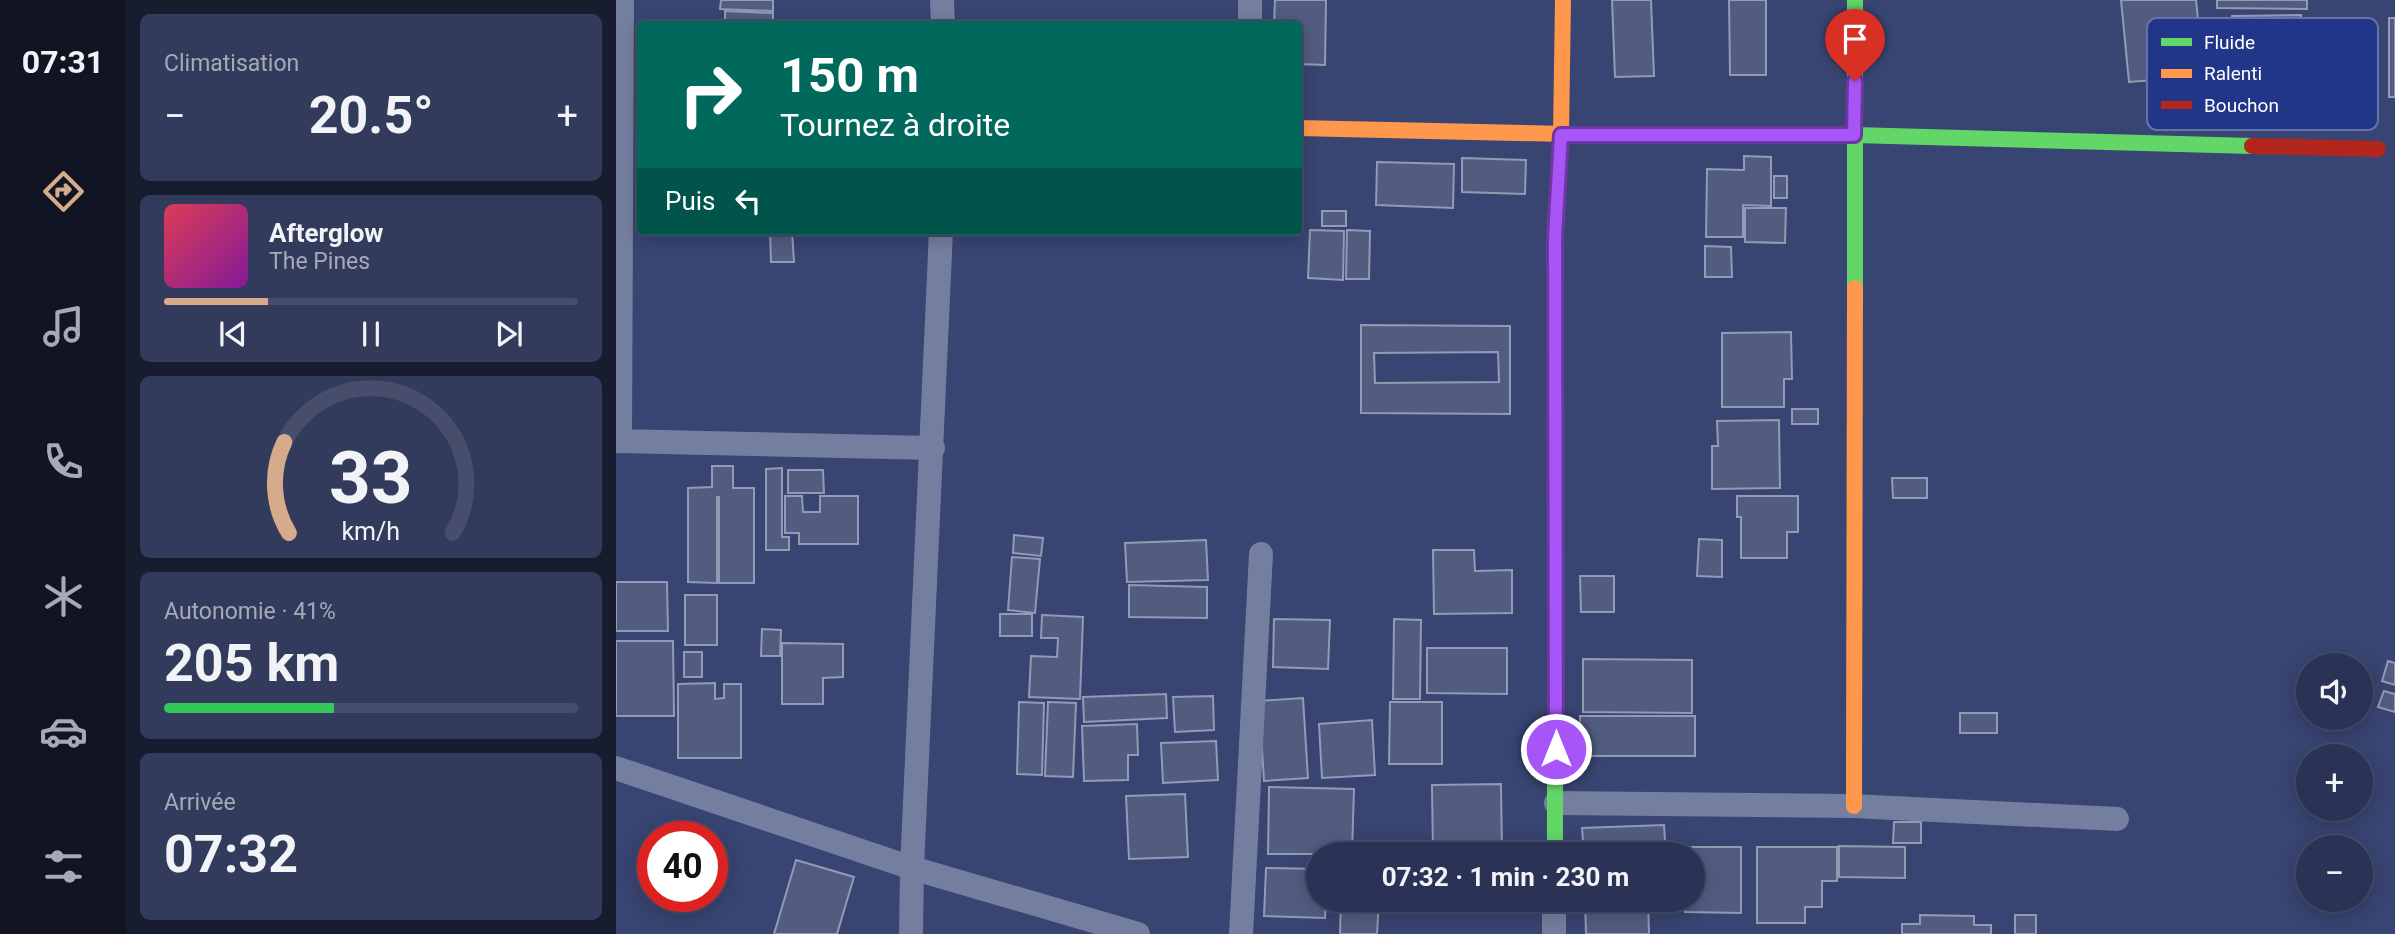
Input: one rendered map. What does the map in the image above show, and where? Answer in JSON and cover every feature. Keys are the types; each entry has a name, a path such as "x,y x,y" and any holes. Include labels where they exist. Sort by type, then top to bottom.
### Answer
{"street":[{"path":"622,0 618,441 933,448"},
{"path":"942,0 943,21"},
{"path":"1250,0 1250,21"},
{"path":"1555,842 1555,237 1561,135 1563,0"},
{"path":"1854,806 1855,0"},
{"path":"1302,128 1561,135 1854,135 2378,149"},
{"path":"911,934 942,235"},
{"path":"1241,934 1261,554"},
{"path":"616,768 912,868 1138,934"},
{"path":"1556,803 1854,806 2117,819"},
{"path":"1554,912 1554,934"}],"building":[{"path":"721,0 773,0 773,11 720,9"},
{"path":"1275,0 1326,0 1325,65 1302,64 1302,21 1274,21"},
{"path":"1612,0 1651,0 1654,76 1615,77"},
{"path":"1729,0 1766,0 1766,75 1730,75"},
{"path":"2121,0 2196,0 2198,18 2147,18 2147,81 2129,82"},
{"path":"2217,0 2307,0 2307,9 2217,8"},
{"path":"725,11 773,13 773,21 725,21"},
{"path":"2301,15 2301,18 2232,18"},
{"path":"2389,18 2395,18 2395,97 2389,97"},
{"path":"1744,156 1771,157 1771,206 1743,205 1743,237 1706,237 1707,169 1744,170"},
{"path":"1462,158 1526,160 1525,194 1462,192"},
{"path":"1377,162 1454,164 1453,208 1376,205"},
{"path":"1774,176 1787,176 1787,198 1774,198"},
{"path":"1745,208 1786,208 1785,243 1745,242"},
{"path":"1322,211 1346,211 1346,226 1322,226"},
{"path":"1310,230 1344,231 1343,280 1308,278"},
{"path":"1347,230 1370,231 1369,279 1346,279"},
{"path":"770,235 792,235 794,262 771,262"},
{"path":"1705,246 1731,247 1732,277 1705,277"},
{"path":"1361,325 1510,326 1510,414 1361,413","holes":["1498,352 1499,382 1375,383 1374,353"]},
{"path":"1791,332 1792,379 1784,379 1784,407 1722,407 1722,333"},
{"path":"1792,409 1818,409 1818,424 1792,424"},
{"path":"1779,420 1780,488 1712,489 1712,446 1718,446 1717,421"},
{"path":"712,466 733,466 733,488 754,488 754,583 719,583 719,497 717,583 688,582 688,488 712,487"},
{"path":"782,468 782,537 789,537 789,550 766,550 766,469"},
{"path":"788,470 823,470 824,493 788,493"},
{"path":"1892,478 1927,478 1927,498 1893,498"},
{"path":"785,496 802,496 803,512 820,512 820,496 858,496 858,544 799,544 799,533 785,533"},
{"path":"1737,496 1798,496 1798,532 1787,532 1787,558 1741,558 1741,517 1737,517"},
{"path":"1014,535 1043,538 1041,556 1013,553"},
{"path":"1699,539 1722,540 1722,577 1697,576"},
{"path":"1206,540 1208,580 1127,582 1125,543"},
{"path":"1433,550 1474,550 1475,571 1512,570 1512,613 1434,614"},
{"path":"1012,557 1040,559 1035,613 1008,610"},
{"path":"1580,576 1614,576 1614,612 1581,612"},
{"path":"616,582 667,582 668,631 616,631"},
{"path":"1129,585 1207,587 1207,618 1129,617"},
{"path":"685,595 717,595 717,645 685,645"},
{"path":"1000,614 1032,614 1032,636 1000,636"},
{"path":"1042,615 1083,617 1080,699 1029,697 1031,656 1057,657 1058,638 1041,638"},
{"path":"1274,619 1330,620 1328,669 1273,667"},
{"path":"1394,619 1421,620 1420,699 1393,699"},
{"path":"762,629 781,630 780,656 761,656"},
{"path":"616,641 673,641 674,716 616,716"},
{"path":"782,643 843,644 843,677 823,678 823,704 782,704"},
{"path":"1427,648 1507,648 1507,694 1427,693"},
{"path":"684,652 702,652 702,677 684,677"},
{"path":"1583,659 1692,660 1692,713 1583,712"},
{"path":"2388,661 2395,663 2395,685 2382,681"},
{"path":"715,683 715,699 724,698 724,684 741,684 741,758 678,758 678,684"},
{"path":"2384,691 2395,694 2395,712 2378,707"},
{"path":"1166,694 1167,718 1084,722 1083,697"},
{"path":"1213,696 1214,730 1175,732 1173,697"},
{"path":"1303,698 1308,778 1264,781 1259,701"},
{"path":"1019,702 1044,703 1042,775 1017,774"},
{"path":"1048,702 1076,703 1073,777 1045,776"},
{"path":"1390,702 1442,702 1442,764 1389,764"},
{"path":"1960,713 1997,713 1997,733 1960,733"},
{"path":"1580,716 1695,716 1695,756 1580,756"},
{"path":"1372,720 1375,775 1322,778 1319,724"},
{"path":"1137,724 1138,755 1128,755 1128,780 1084,781 1082,726"},
{"path":"1216,741 1218,780 1163,783 1161,743"},
{"path":"1501,784 1502,842 1433,842 1432,785"},
{"path":"1269,787 1354,789 1352,842 1306,842 1306,854 1268,854"},
{"path":"1185,794 1188,857 1129,859 1126,796"},
{"path":"1894,822 1921,822 1921,843 1893,843"},
{"path":"1664,825 1665,842 1583,842 1582,828"},
{"path":"1839,846 1905,847 1905,878 1839,877"},
{"path":"1705,847 1741,847 1741,913 1685,912 1705,912"},
{"path":"1757,847 1837,847 1837,881 1822,881 1822,907 1805,907 1805,923 1757,923"},
{"path":"796,860 854,877 837,934 774,934"},
{"path":"1266,868 1306,869 1306,912 1325,912 1325,918 1264,916"},
{"path":"1341,912 1378,912 1377,934 1340,934"},
{"path":"1585,912 1648,912 1649,934 1586,934"},
{"path":"1920,915 1974,916 1974,925 1991,925 1991,934 1902,934 1902,924 1920,924"},
{"path":"2015,915 2036,915 2036,934 2015,934"}],"traffic: fast":[{"path":"1855,0 1855,288"},
{"path":"1565,134 1854,135 2252,146"},
{"path":"1555,305 1555,842"}],"traffic: slow":[{"path":"1555,305 1563,0"},
{"path":"1302,128 1565,134"},
{"path":"1854,806 1855,288"}],"traffic: jam":[{"path":"2252,146 2378,149"}],"route":[{"path":"1556,749 1555,237 1561,135 1854,135 1855,81"}]}
